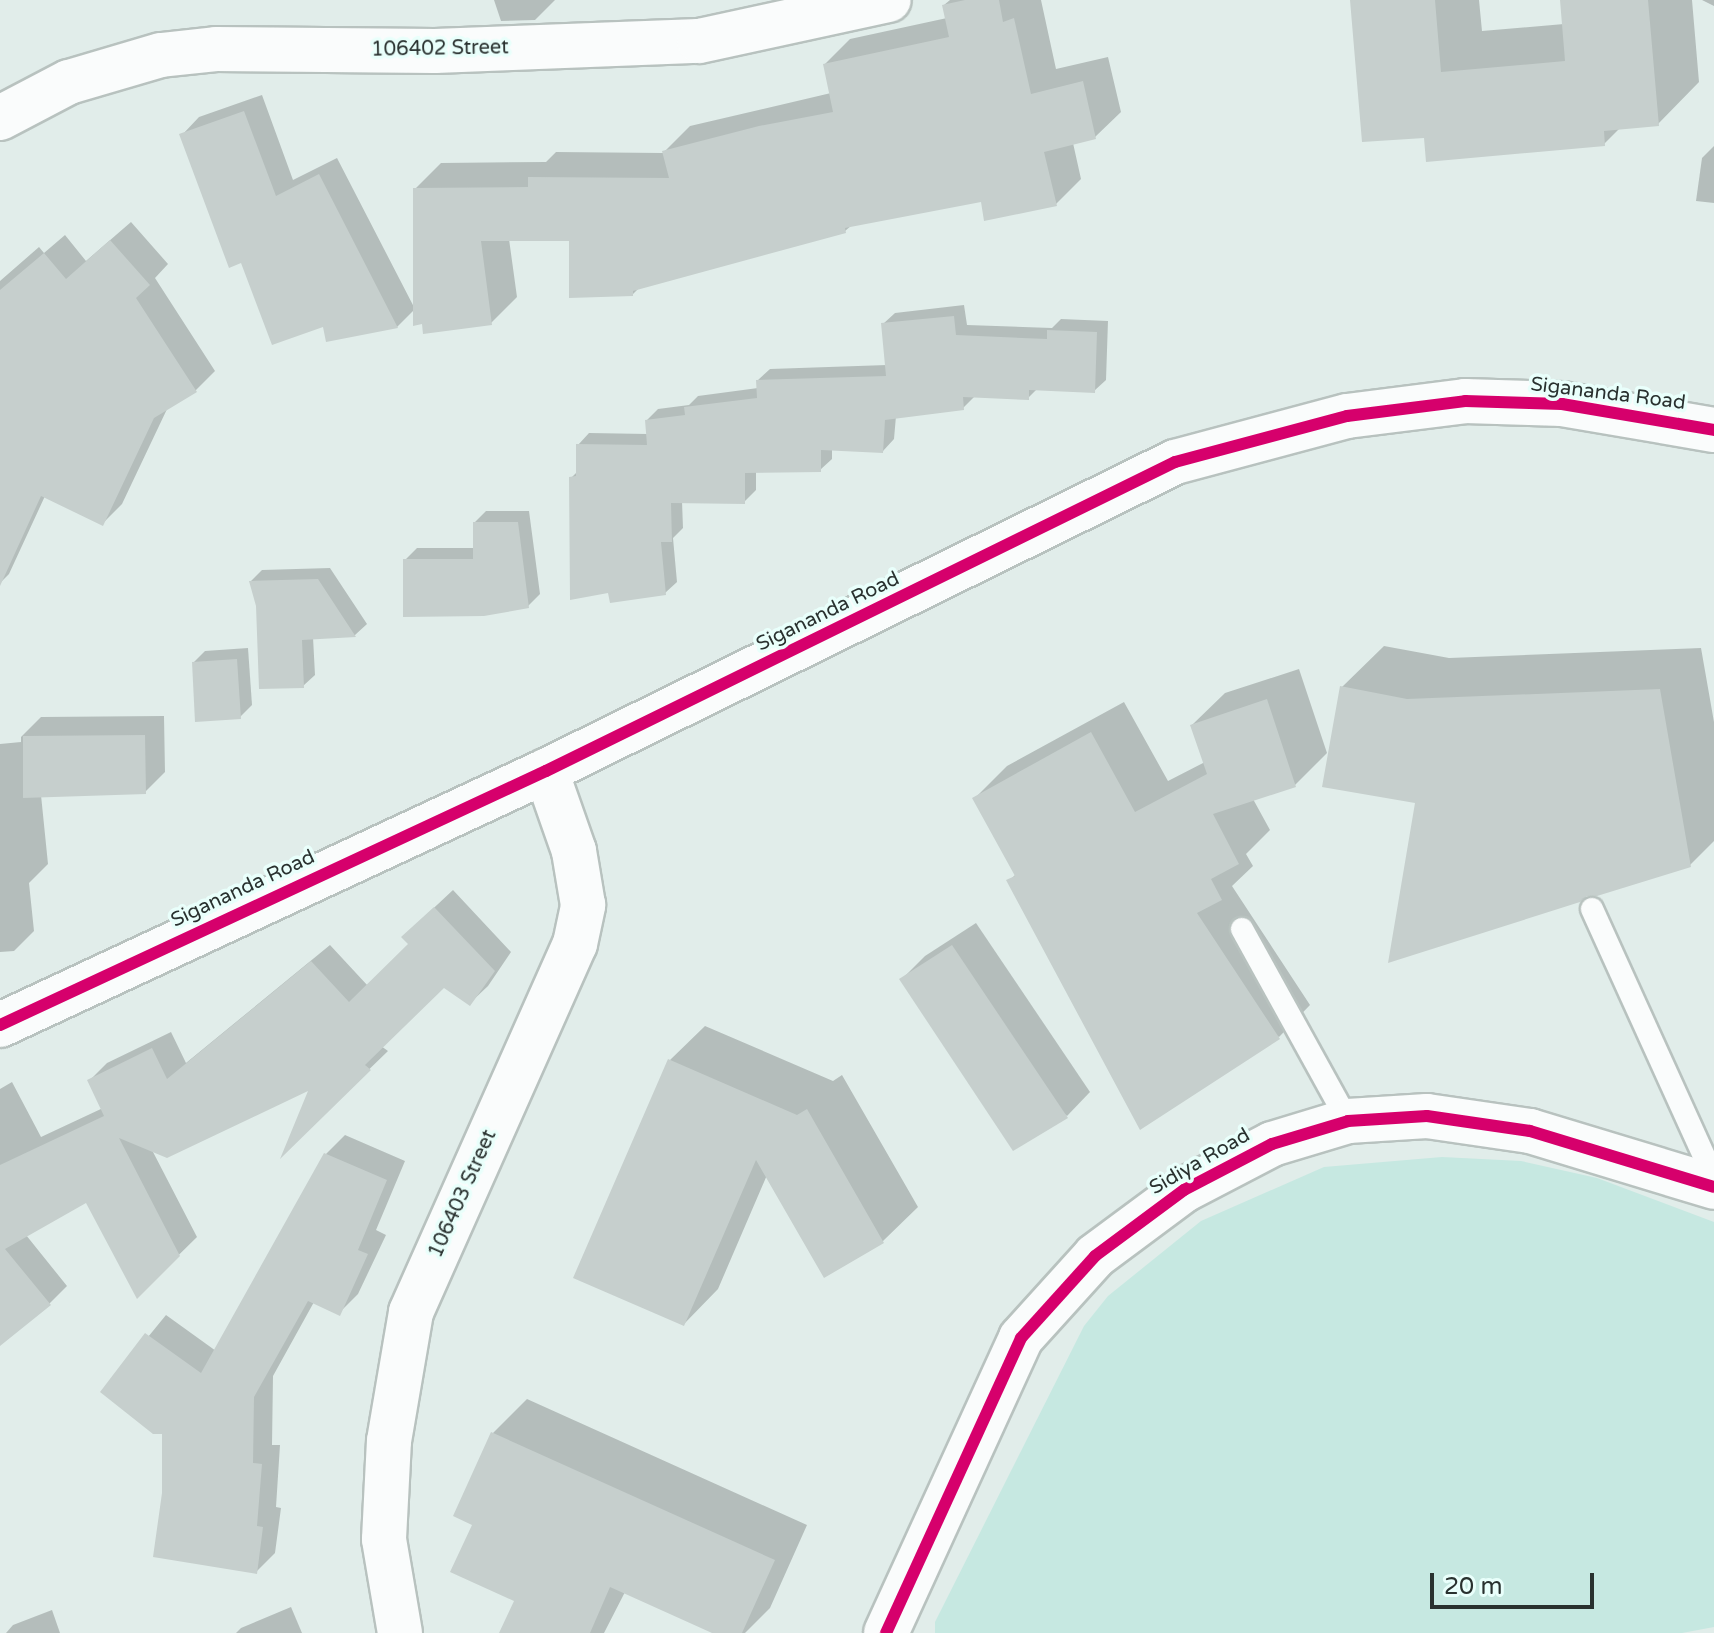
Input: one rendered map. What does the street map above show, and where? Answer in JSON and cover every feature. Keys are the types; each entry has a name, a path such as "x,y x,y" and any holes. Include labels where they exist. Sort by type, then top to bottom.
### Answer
{"street":[{"name":"106402 Street","path":"0,118 69,82 161,55 216,49 435,51 699,41 889,0"},
{"name":"Sigananda Road","path":"0,1025 546,771 1175,462 1347,416 1465,401 1562,404 1714,430"},
{"name":"106403 Street","path":"400,1633 384,1539 389,1441 411,1312 575,944 583,905 574,851 546,771"},
{"name":"Sidiya Road","path":"886,1633 1021,1338 1095,1256 1184,1190 1259,1150 1348,1121 1427,1116 1530,1131 1714,1187"}],"lane":[{"path":"1592,909 1714,1178"},
{"path":"1242,929 1348,1121"}],"green space":[{"path":"1442,1157 1521,1161 1597,1178 1714,1222 1714,1627 1682,1633 935,1633 935,1622 1084,1326 1108,1296 1201,1221 1324,1167"}],"building":[{"path":"965,0 999,0 1003,22 1014,18 1031,94 1083,81 1096,139 1044,152 1057,206 984,221 981,202 845,228 846,233 633,291 633,296 569,298 569,241 481,241 492,325 423,334 422,324 413,326 413,188 528,187 528,177 669,178 662,151 759,126 833,112 823,64 949,37 942,5"},
{"path":"1350,0 1435,0 1441,72 1565,61 1560,0 1648,0 1659,126 1604,131 1605,146 1426,162 1424,138 1362,142"},
{"path":"244,111 276,196 319,174 398,328 326,342 323,327 272,345 241,263 229,268 179,134"},
{"path":"110,240 150,285 136,298 197,392 154,418 103,526 41,496 0,586 0,290 44,253 66,279"},
{"path":"954,316 956,335 1047,339 1047,330 1097,332 1095,393 1029,390 1029,400 963,397 964,410 885,420 883,453 821,450 821,472 745,473 745,504 671,503 672,542 661,542 666,595 610,603 608,593 570,600 569,477 576,476 576,444 647,445 645,420 685,415 684,407 757,398 756,380 886,376 881,323"},
{"path":"473,522 518,522 529,608 484,616 403,617 403,559 473,559"},
{"path":"318,579 356,637 302,640 304,688 259,689 256,606 249,581"},
{"path":"237,659 241,719 195,722 192,662"},
{"path":"1340,686 1407,699 1660,689 1691,867 1597,896 1587,896 1580,902 1388,963 1415,803 1322,787"},
{"path":"1267,699 1296,787 1213,814 1239,864 1211,879 1222,900 1197,913 1280,1039 1140,1130 1006,880 1015,876 972,798 1091,732 1135,812 1207,774 1190,725"},
{"path":"145,735 146,794 23,798 23,736"},
{"path":"434,907 495,971 470,1006 444,988 365,1065 371,1070 280,1159 308,1091 167,1158 119,1138 180,1256 137,1299 86,1203 5,1249 51,1305 0,1346 0,1165 104,1116 87,1080 152,1048 167,1079 311,961 349,1002 408,944 401,937"},
{"path":"952,945 1068,1118 1013,1151 899,979"},
{"path":"668,1059 797,1115 807,1109 884,1243 824,1278 756,1160 684,1326 573,1278"},
{"path":"324,1153 387,1180 358,1250 368,1254 340,1316 308,1301 254,1397 253,1463 262,1464 257,1526 263,1527 257,1574 153,1557 162,1493 162,1434 153,1434 100,1392 145,1333 201,1373"},
{"path":"491,1432 775,1560 742,1633 712,1633 610,1587 590,1633 499,1633 514,1601 450,1572 472,1525 453,1516"}],"cycle path":[{"path":"0,1025 546,771 1175,462 1347,416 1465,401 1562,404 1714,430"},
{"path":"886,1633 1021,1338 1095,1256 1184,1190 1272,1144 1348,1121 1427,1116 1530,1131 1714,1187"}]}
